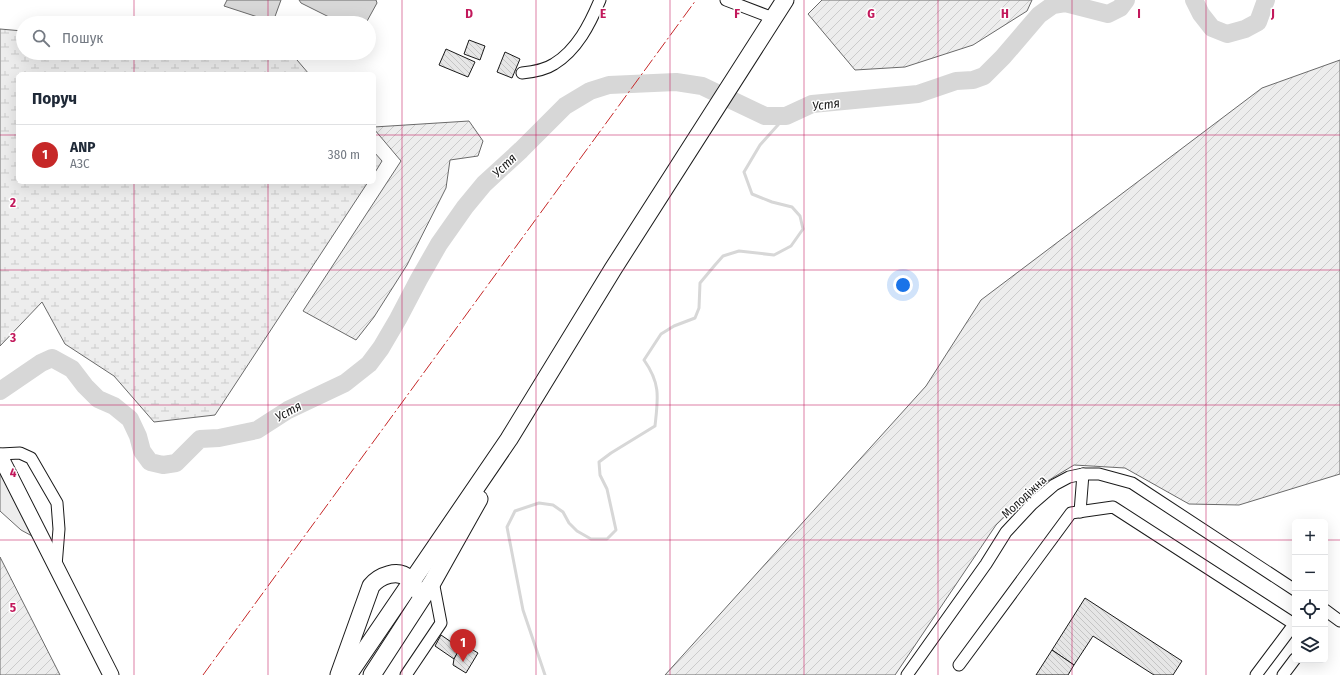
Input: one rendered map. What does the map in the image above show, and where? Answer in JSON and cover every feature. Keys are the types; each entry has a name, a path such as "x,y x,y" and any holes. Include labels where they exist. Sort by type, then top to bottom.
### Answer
{"highway":[{"path":"348,675 509,438 613,269 785,0"},
{"path":"372,675 433,581 471,514 509,438"},
{"path":"339,675 371,586 383,576 399,574 411,581 422,599"}],"main road":[{"path":"0,455 110,675"}],"street":[{"path":"522,73 531,72 554,65 574,47 589,25 600,0"},
{"path":"726,0 773,18"},
{"path":"0,455 20,453 31,458 57,503 59,529 56,567"},
{"path":"1080,512 1083,474"},
{"name":"Молодіжна","path":"907,675 986,564 1006,532 1032,504 1054,485 1069,477 1083,474 1100,474 1132,483 1292,588"},
{"path":"959,665 1070,513 1113,507 1292,623"},
{"path":"406,675 441,623 433,581"},
{"path":"1328,615 1340,621"},
{"path":"1256,675 1292,627"},
{"path":"1283,675 1292,663"}],"shaded area":[{"path":"227,0 281,0 275,16 255,16 224,6"},
{"path":"299,0 376,0 377,3 370,16 327,16 301,3"},
{"path":"0,456 43,542 21,530 0,511"}],"green space":[{"path":"822,0 1032,0 1027,11 973,45 905,67 855,70 808,14"},
{"path":"0,29 16,30 16,60 297,60 307,72 16,72 16,184 367,184 215,415 154,422 114,376 65,344 42,302 0,346"},
{"path":"1340,60 1340,474 1239,505 1189,504 1125,468 1074,465 1031,491 996,525 895,675 665,675 926,386 981,300 1262,88"},
{"path":"469,121 483,141 478,156 450,160 446,188 407,265 374,317 356,340 303,311 401,161 376,131 376,127"},
{"path":"376,154 382,161 376,171"},
{"path":"0,557 60,675 0,675"}],"building":[{"path":"469,40 485,46 480,60 464,54"},
{"path":"446,49 475,62 468,77 439,65"},
{"path":"505,52 520,59 512,78 497,72"},
{"path":"1085,598 1182,661 1173,675 1154,675 1093,636 1074,665 1052,650"},
{"path":"441,635 460,648 454,659 435,646"},
{"path":"468,647 478,653 466,673 453,665 454,659 460,648"},
{"path":"1052,650 1074,665 1068,675 1036,675"}],"waterway":[{"name":"Устя","path":"0,391 41,363 52,358 72,369 85,386 98,399 114,406 130,419 138,436 142,451 150,462 163,465 176,463 200,439 219,438 257,430 288,410 345,383 369,364 381,348 398,319 439,244 465,207 484,184 565,106 590,91 609,85 676,82 702,86 765,116 786,116 812,104 918,94 956,81 973,80 984,76 1003,57 1039,15 1053,5 1065,3 1108,14 1120,8 1126,0"},
{"name":"Устя","path":"1194,0 1201,14 1212,28 1227,34 1245,29 1258,22 1266,0"},
{"path":"545,675 523,610 507,527 515,511 539,503 553,505 563,512 569,523 577,531 591,539 607,539 616,530 607,489 600,475 599,462 655,426 657,407 656,384 644,360 661,334 674,326 695,318 699,308 700,283 723,256 739,251 774,255 791,246 803,229 800,216 792,207 772,202 752,194 744,172 760,145 786,116"}],"power":[{"path":"203,675 696,0"}],"place":[{"name":"ANP","path":"463,662"}]}
